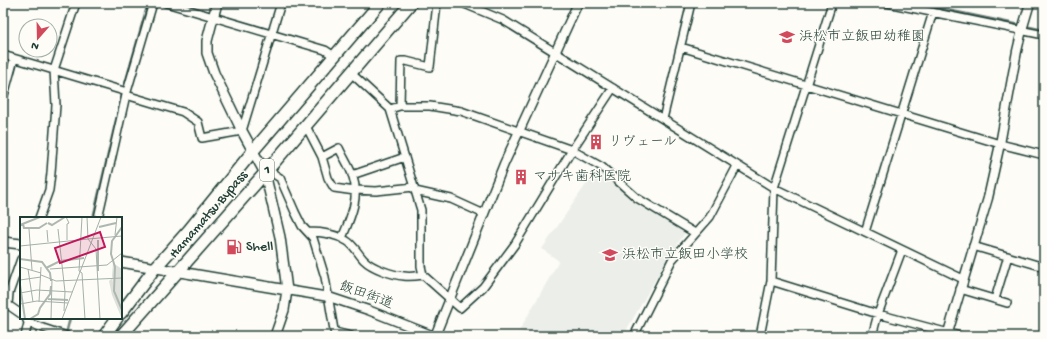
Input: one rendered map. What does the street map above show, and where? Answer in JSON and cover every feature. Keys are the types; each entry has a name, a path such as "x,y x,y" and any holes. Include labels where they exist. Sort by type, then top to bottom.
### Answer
{"highway":[{"name":"Hamamatsu Bypass","path":"122,312 155,268 189,230 253,151 380,3"},
{"name":"Hamamatsu Bypass","path":"121,336 306,126 411,3"},
{"path":"104,336 116,319"}],"main road":[{"path":"217,3 212,17 207,41 207,53 214,73 242,131 266,171 280,237 287,290 284,310 275,336"},
{"path":"3,242 20,244"},
{"path":"122,262 287,290"}],"street":[{"path":"39,217 48,190 51,173 56,106 54,70 76,3"},
{"path":"98,217 127,94 153,3"},
{"path":"166,3 325,50 334,56"},
{"path":"3,55 183,112 198,122 202,138 242,131 281,3"},
{"path":"400,106 401,61 430,67 438,3"},
{"path":"462,3 503,20 774,188 963,279"},
{"path":"434,336 450,300 504,164 578,3"},
{"path":"663,119 691,3"},
{"path":"760,336 771,281 774,188 832,3"},
{"path":"887,3 901,4 933,12 1044,34"},
{"path":"947,334 988,198 1022,30 1030,3"},
{"path":"865,232 933,12"},
{"path":"681,48 1000,144 1044,155"},
{"path":"3,100 14,59"},
{"path":"351,73 390,109 421,210 421,266 423,275 460,308 483,286 515,244 572,150 613,88"},
{"path":"390,109 400,106 430,106 461,110 572,150 602,167 637,198 695,233"},
{"path":"306,126 322,157 328,178 334,188 355,191 415,189 451,199 484,214"},
{"path":"322,157 339,148 352,175 356,199 342,238"},
{"path":"352,175 405,157"},
{"path":"634,336 672,260 710,217 737,166"},
{"path":"266,171 280,178 302,226 313,238 325,277 335,334 351,336"},
{"path":"308,232 319,232 342,238 349,242 364,261 376,268 404,276 423,275"},
{"path":"974,246 1044,267"},
{"path":"872,336 878,314 902,250"},
{"path":"995,299 1008,256"},
{"path":"20,262 5,305 20,313"},
{"path":"771,281 878,314 947,334 960,336"},
{"path":"960,289 1007,303"},
{"name":"飯田街道","path":"287,290 329,296 434,336"},
{"path":"25,336 27,321 67,336"}],"shaded area":[{"name":"浜松市立飯田小学校","path":"598,167 687,230 666,261 623,336 531,336 519,331 559,261 542,249"}],"waterway":[{"path":"93,217 122,94 148,3"},
{"path":"914,3 1044,30"},
{"path":"66,334 70,319"}],"place":[{"name":"浜松市立飯田幼稚園","path":"787,37"},
{"name":"リヴェール","path":"596,142"},
{"name":"マサキ歯科医院","path":"521,177"},
{"name":"Shell","path":"234,247"},
{"name":"浜松市立飯田小学校","path":"610,255"}]}
